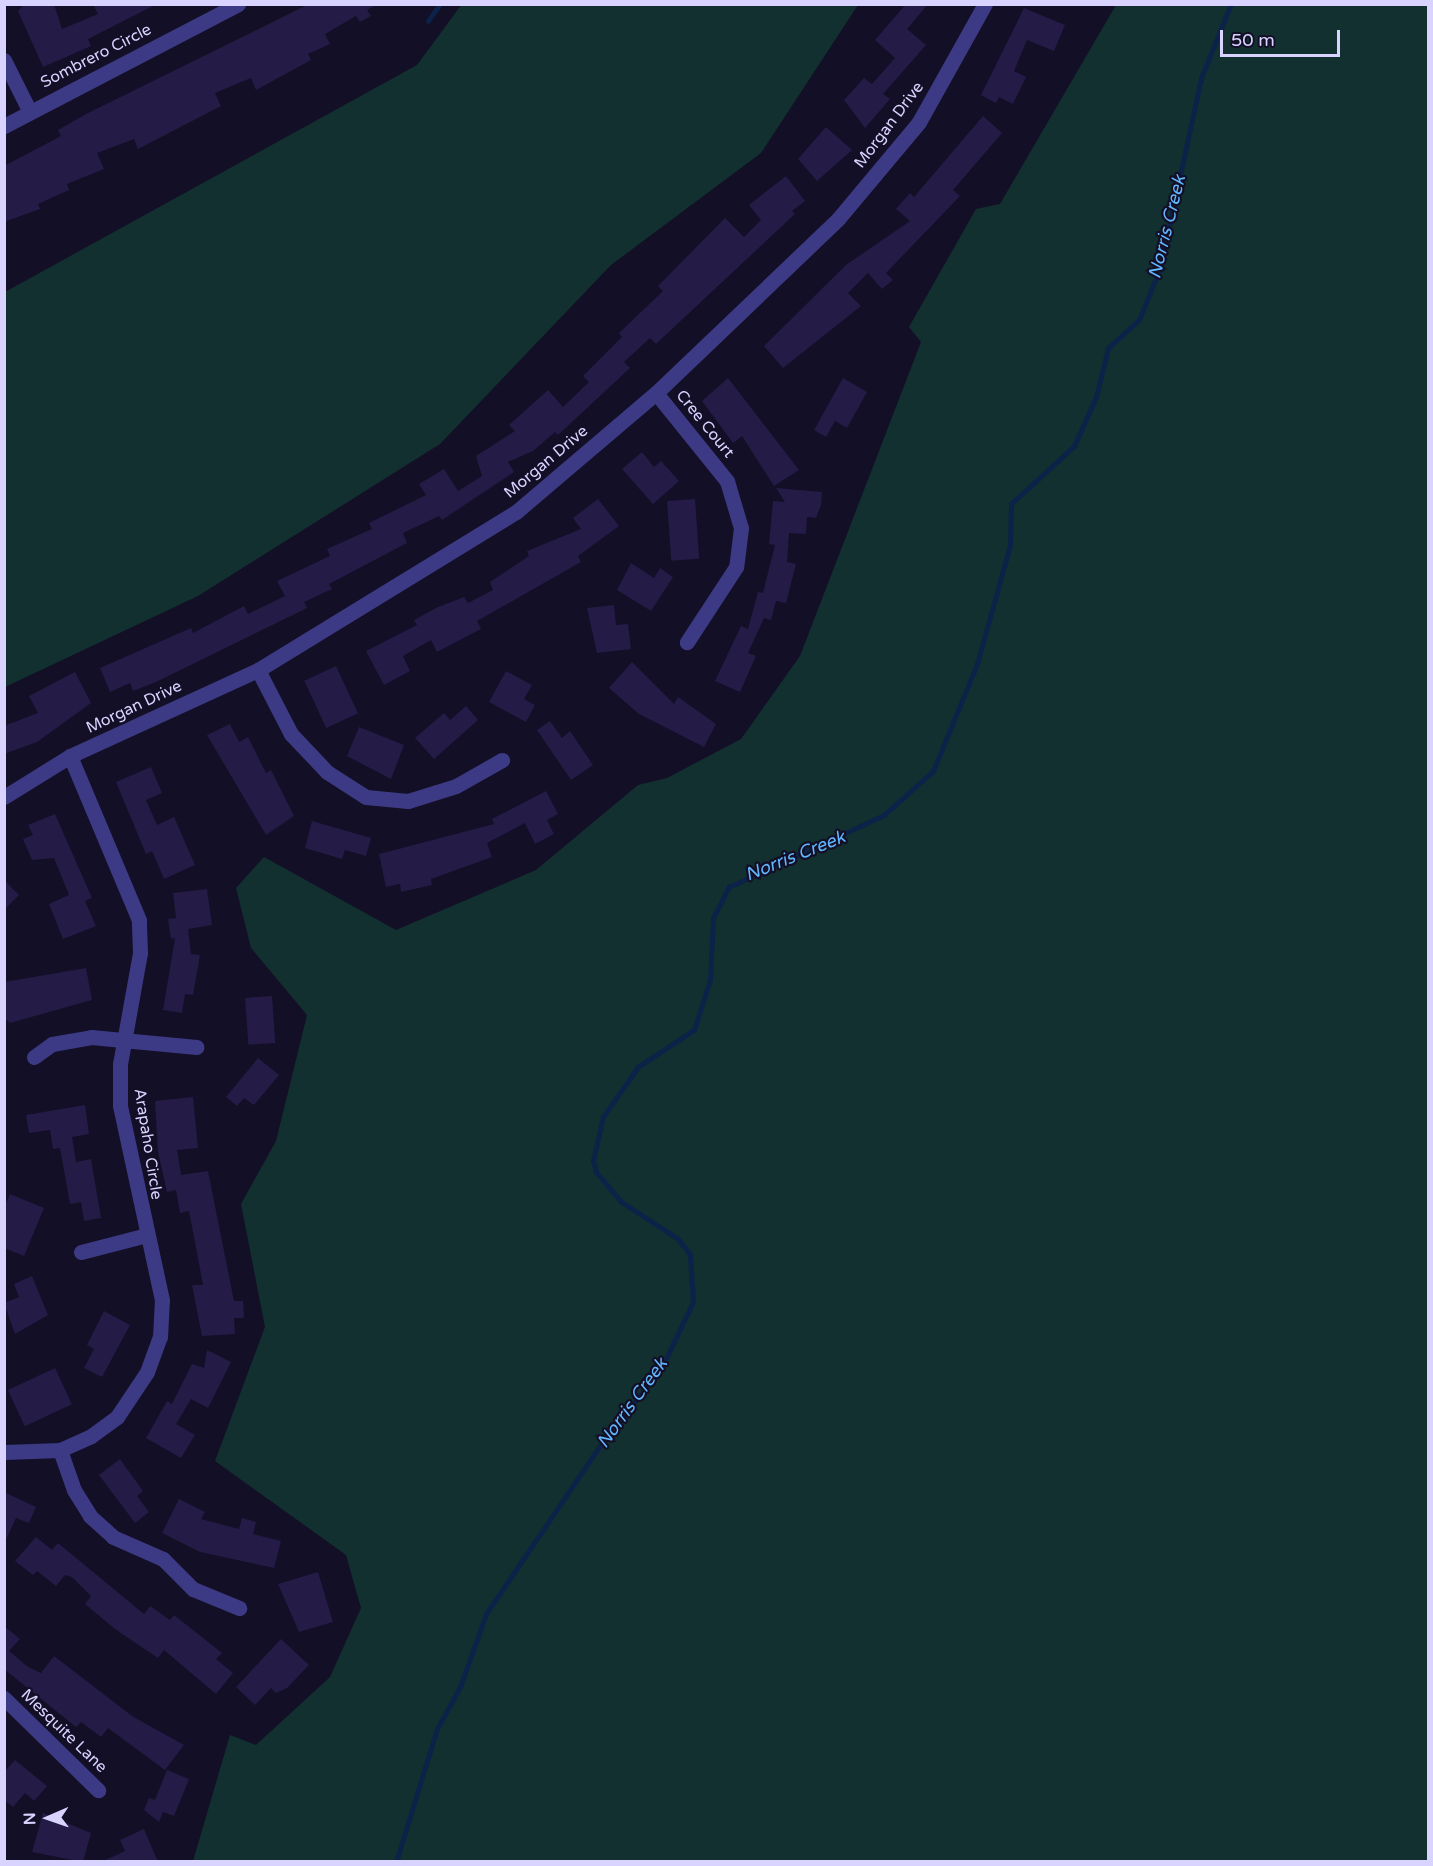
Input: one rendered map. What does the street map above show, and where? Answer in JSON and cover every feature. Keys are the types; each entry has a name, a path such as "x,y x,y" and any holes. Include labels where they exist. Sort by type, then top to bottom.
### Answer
{"street":[{"name":"Sombrero Circle","path":"4,126 29,110 238,4"},
{"name":"Morgan Drive","path":"4,797 70,756 258,670 516,512 656,393 838,219 919,122 986,4"},
{"path":"4,60 29,110"},
{"name":"Cree Court","path":"656,393 727,481 741,528 736,567 687,642"},
{"path":"258,670 291,734 327,772 366,797 408,801 456,786 502,760"},
{"name":"Arapaho Circle","path":"4,1452 60,1450 117,1417 147,1372 160,1337 162,1300 120,1105 122,1041 140,953 139,920 70,756"},
{"path":"34,1057 70,1038 197,1047"},
{"path":"81,1252 147,1235"},
{"path":"60,1450 74,1490 90,1516 113,1537 163,1559 194,1589 239,1608"},
{"name":"Mesquite Lane","path":"4,1698 99,1790"}],"green space":[{"path":"462,4 858,5 761,153 611,265 440,444 198,596 5,687 5,292 417,65"},
{"path":"1116,5 1428,5 1428,1861 193,1861 230,1735 256,1745 330,1677 361,1608 346,1555 215,1461 265,1327 241,1204 276,1141 307,1015 251,948 236,888 264,857 396,930 536,870 638,785 667,778 741,739 800,656 921,342 909,327 976,209 1000,204"}],"building":[{"path":"24,4 54,4 62,29 98,14 93,4 157,4 88,39 91,46 43,67 18,11"},
{"path":"309,4 377,4 367,10 371,16 360,22 356,16 325,34 330,44 308,54 311,60 256,90 251,78 215,93 221,106 138,149 134,139 97,153 104,169 67,184 69,190 38,204 40,209 4,222 4,166 61,136 58,130 86,114"},
{"path":"906,4 928,4 907,29 926,45 883,94 890,99 865,128 844,100 864,78 872,84 895,58 875,40"},
{"path":"1024,8 1065,25 1054,51 1027,40 1014,71 1026,77 1013,104 999,97 996,103 981,95"},
{"path":"983,116 1002,133 953,190 960,196 886,273 893,280 882,289 868,273 848,293 861,306 783,368 764,346 846,265 910,221 896,209 910,193 914,197"},
{"path":"826,127 852,150 817,181 798,159"},
{"path":"786,176 805,201 792,211 795,214 656,344 650,338 624,362 630,368 558,435 555,432 533,451 508,462 514,472 442,520 439,516 403,533 407,543 329,584 332,589 304,602 307,608 156,682 133,691 130,683 110,692 100,668 191,628 193,633 244,606 248,614 285,596 277,581 330,556 327,549 372,529 369,523 426,495 419,484 444,469 458,491 482,476 476,456 515,431 509,425 548,390 563,407 589,382 583,376 622,337 619,333 663,291 658,286 725,218 744,237 761,220 749,205"},
{"path":"728,378 799,470 774,486 742,436 733,443 702,401"},
{"path":"843,378 867,392 847,428 835,421 826,437 814,430"},
{"path":"642,452 654,467 661,461 679,481 653,504 622,469"},
{"path":"776,488 822,492 821,505 816,518 807,517 806,534 789,533 787,562 796,564 786,603 776,601 771,620 764,618 748,653 756,656 740,692 715,681 741,626 748,629 758,592 763,593 775,545 769,544 773,501 785,502"},
{"path":"598,499 619,526 578,556 581,562 477,621 481,629 437,652 431,640 403,656 410,671 384,685 366,651 417,625 414,620 436,608 464,597 468,603 493,590 490,582 529,556 527,551 581,529 573,518"},
{"path":"695,499 699,559 671,561 667,501"},
{"path":"631,563 654,578 660,568 673,577 651,611 617,590"},
{"path":"614,605 616,625 628,624 631,649 597,653 587,608"},
{"path":"632,662 674,704 678,697 716,724 704,747 639,714 609,688"},
{"path":"336,666 358,713 326,728 304,681"},
{"path":"506,671 532,685 524,699 535,705 526,722 489,702"},
{"path":"75,672 91,703 37,742 4,754 4,726 38,713 29,696"},
{"path":"466,706 478,720 434,759 415,738 444,713 450,720"},
{"path":"550,721 562,738 570,731 593,765 571,780 537,730"},
{"path":"230,724 239,742 248,737 266,773 271,770 294,816 266,835 207,735"},
{"path":"359,727 404,745 391,779 347,756"},
{"path":"151,767 162,793 146,800 157,825 174,817 195,865 164,879 152,851 146,854 116,782"},
{"path":"546,791 558,814 547,820 554,834 535,844 525,823 487,843 492,857 431,879 432,885 401,892 400,884 386,887 379,854 494,824 492,819"},
{"path":"55,814 92,898 85,901 96,926 63,939 49,904 69,895 54,858 32,860 23,839 33,835 28,825"},
{"path":"312,821 371,838 366,856 345,850 342,859 305,848"},
{"path":"4,880 19,895 4,910"},
{"path":"207,889 212,925 188,929 191,954 200,955 193,995 185,994 182,1013 163,1010 175,938 171,939 168,919 176,918 173,893"},
{"path":"86,968 92,1000 10,1023 4,1018 4,982"},
{"path":"272,996 275,1043 248,1045 245,998"},
{"path":"258,1058 279,1075 254,1105 244,1098 237,1106 226,1097"},
{"path":"193,1097 198,1148 177,1150 181,1175 208,1171 234,1301 243,1301 244,1318 234,1318 235,1334 202,1336 192,1285 203,1285 189,1211 180,1213 176,1190 167,1192 158,1152 155,1101"},
{"path":"85,1105 89,1134 72,1137 76,1162 91,1159 101,1218 84,1221 81,1202 70,1204 60,1148 53,1149 50,1130 29,1133 26,1115"},
{"path":"10,1194 44,1208 24,1256 4,1248 4,1208"},
{"path":"32,1276 48,1315 15,1334 4,1303 19,1297 14,1284"},
{"path":"104,1311 130,1325 102,1377 84,1368 94,1349 87,1345"},
{"path":"207,1350 231,1362 208,1408 191,1399 176,1424 195,1435 181,1458 146,1438 167,1401 172,1404 192,1364 204,1368"},
{"path":"55,1368 72,1404 25,1426 8,1390"},
{"path":"120,1459 143,1491 137,1496 149,1512 135,1523 99,1475"},
{"path":"4,1492 36,1507 29,1523 16,1518 4,1544"},
{"path":"179,1499 205,1512 201,1519 239,1529 242,1518 256,1522 253,1534 281,1541 274,1568 200,1552 162,1533"},
{"path":"36,1537 52,1550 58,1543 144,1614 150,1606 170,1620 174,1615 222,1653 216,1659 233,1673 216,1694 164,1650 158,1658 115,1629 85,1604 91,1596 72,1577 65,1575 56,1586 37,1571 33,1575 15,1561"},
{"path":"318,1572 333,1622 299,1632 278,1584"},
{"path":"4,1626 20,1639 9,1651 28,1667 41,1673 54,1656 132,1716 184,1745 165,1770 108,1728 101,1737 81,1722 76,1727 4,1669"},
{"path":"281,1639 309,1665 287,1688 276,1693 271,1688 255,1705 236,1687"},
{"path":"15,1760 47,1786 34,1801 25,1793 13,1807 4,1800 4,1772"},
{"path":"167,1770 189,1779 174,1816 163,1812 159,1822 144,1810 149,1798 155,1800"},
{"path":"43,1813 91,1833 83,1862 32,1852"},
{"path":"144,1829 158,1862 101,1862 125,1851 120,1840"}],"waterway":[{"path":"428,21 440,4"},
{"name":"Norris Creek","path":"396,1862 437,1729 460,1687 486,1614 603,1441 661,1369 693,1302 690,1255 678,1239 621,1202 596,1172 593,1161 603,1117 638,1067 694,1030 710,980 713,918 729,887 884,815 933,771 977,664 1010,545 1011,504 1074,446 1096,397 1108,348 1139,320 1160,268 1201,78 1231,4"}]}
